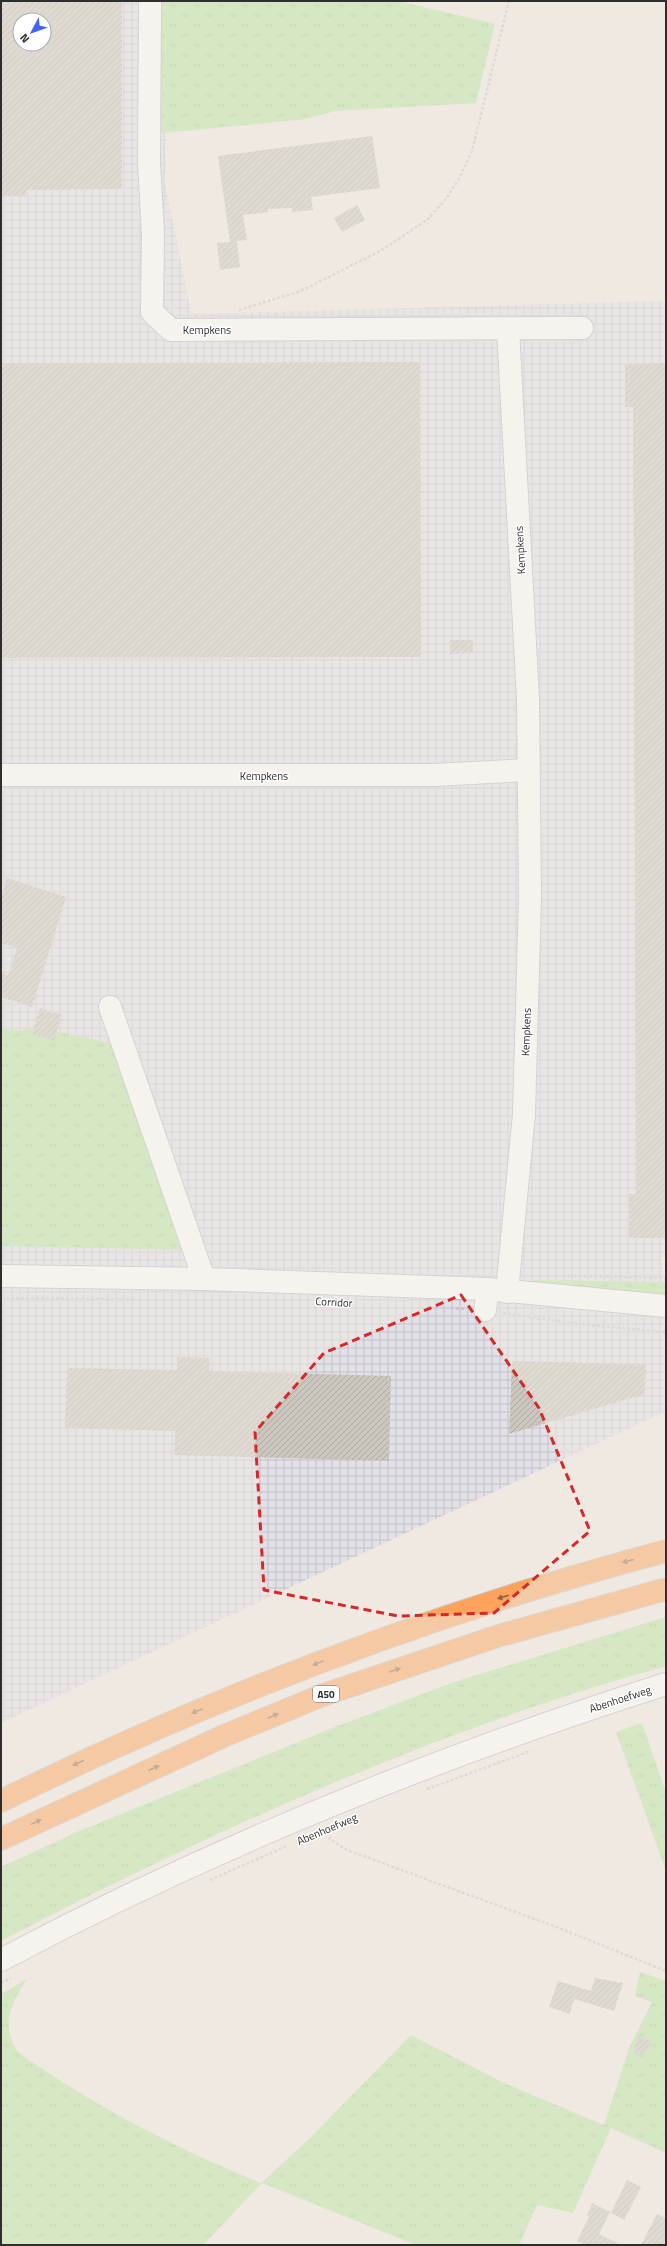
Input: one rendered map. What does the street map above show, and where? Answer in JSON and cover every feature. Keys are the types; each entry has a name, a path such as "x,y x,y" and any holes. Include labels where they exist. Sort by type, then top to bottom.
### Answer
{"highway":[{"path":"1,1801 181,1717 354,1648 489,1602 666,1551"},
{"name":"A50","path":"1,1839 226,1735 323,1695 498,1636 666,1589"}],"street":[{"name":"Kempkens","path":"150,1 149,163 153,234 152,312 171,330 582,328"},
{"name":"Kempkens","path":"494,1297 524,1114 530,897 528,699 508,329"},
{"name":"Kempkens","path":"1,775 434,775 528,770"},
{"path":"110,1007 204,1279"},
{"name":"Corridor","path":"1,1276 204,1279 666,1306"},
{"name":"Abenhoefweg","path":"1,1960 162,1880 280,1826 377,1786 562,1718 666,1684"}],"path":[{"path":"232,312 301,291 382,250 422,223 446,199 459,180 472,151 509,1"},
{"path":"564,1276 666,1278"},
{"path":"447,1308 494,1297 580,1324 666,1332"},
{"path":"1,1298 136,1298"},
{"path":"420,1792 536,1750"},
{"name":"Abenhoefweg","path":"317,1833 331,1827"},
{"path":"325,1830 330,1839 347,1850 559,1928 666,1971"},
{"name":"Abenhoefweg","path":"203,1884 289,1846"},
{"path":"1,1983 18,1974"}],"highlighted area":[{"path":"461,1295 539,1408 590,1531 494,1613 398,1616 264,1590 255,1432 324,1353"}],"shaded area":[{"path":"1,1 168,1 165,182 191,314 666,301 666,1258 662,1258 666,1301 666,1411 1,1723"}],"green space":[{"path":"158,1 398,1 495,24 476,103 335,111 306,119 164,133 158,128"},
{"path":"1,1026 10,1030 34,1029 54,1031 115,1044 190,1250 1,1246"},
{"path":"532,1280 666,1282 666,1299 542,1286"},
{"path":"666,1617 666,1666 494,1720 326,1786 162,1860 1,1941 1,1867 77,1832 330,1729 454,1682"},
{"path":"642,1723 666,1793 666,1871 616,1732"},
{"path":"640,1972 666,1981 666,2153 611,2128 573,2213 537,2205 519,2245 416,2245 262,2183 203,2245 1,2245 1,1994 27,1979 16,1997 10,2014 10,2033 18,2052 75,2090 136,2125 198,2156 261,2183 309,2139 411,2035 504,2083 604,2125 629,2048 652,2002 635,1996"}],"building":[{"path":"1,1 122,1 122,189 26,190 26,196 1,196"},
{"path":"372,136 380,188 311,197 313,210 292,212 292,208 268,209 268,212 243,215 247,240 237,241 240,267 220,270 217,243 230,242 218,156"},
{"path":"357,205 365,220 342,232 334,218"},
{"path":"420,362 421,657 1,658 1,363"},
{"path":"666,363 666,1238 629,1238 629,1194 636,1194 633,407 625,407 625,364"},
{"path":"450,640 473,640 473,653 450,654"},
{"path":"7,878 66,897 32,1007 1,997 1,972 8,975 17,948 1,943 1,898"},
{"path":"40,1008 62,1015 54,1041 32,1034"},
{"path":"177,1357 210,1358 209,1371 391,1376 389,1461 174,1455 175,1431 65,1428 67,1368 177,1370"},
{"path":"512,1361 646,1364 645,1394 509,1434"},
{"path":"595,1978 623,1983 614,2011 574,1999 570,2014 549,2007 558,1981 591,1991"},
{"path":"638,2037 651,2041 645,2055 633,2052"},
{"path":"627,2180 641,2187 624,2220 611,2213"},
{"path":"592,2203 610,2212 599,2234 621,2245 585,2245 577,2241 589,2217 587,2216"},
{"path":"657,2214 666,2218 666,2245 641,2245"}]}
